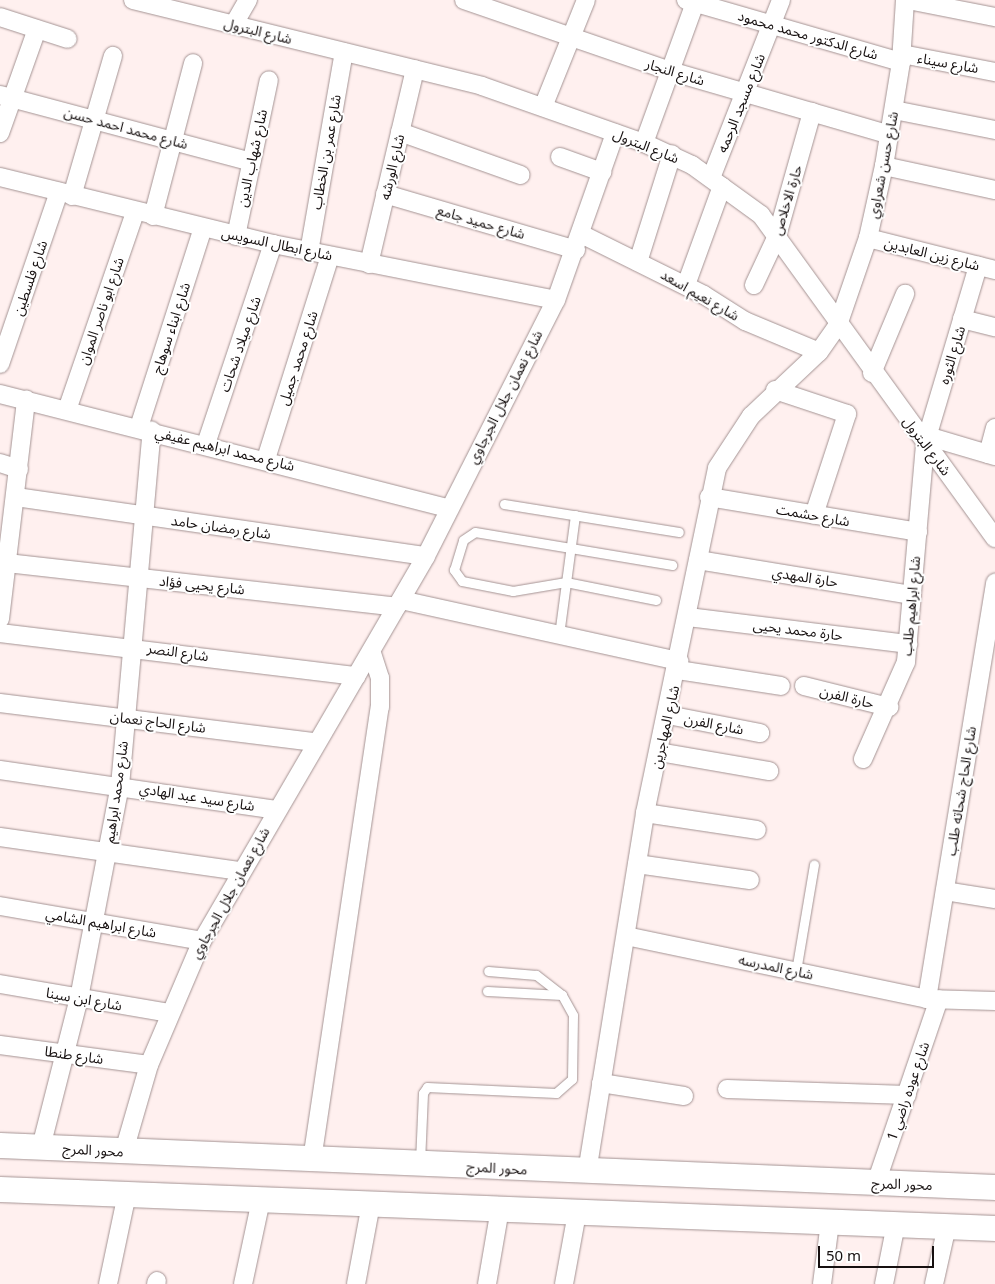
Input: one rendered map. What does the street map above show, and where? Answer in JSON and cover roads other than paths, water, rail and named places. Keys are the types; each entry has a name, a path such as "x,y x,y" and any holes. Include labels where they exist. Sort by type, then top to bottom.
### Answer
{"main road":[{"name":"محور المرج","path":"0,1145 420,1165 995,1187"},
{"path":"830,1222 834,1181"},
{"path":"0,1189 995,1228"}],"street":[{"name":"شارع البترول","path":"133,0 414,69 543,107 672,154 716,182 761,216 777,236 872,373 926,440 994,535"},
{"path":"234,24 248,0"},
{"name":"شارع النجار","path":"464,0 670,71 890,135"},
{"path":"543,107 586,0"},
{"name":"شارع مسجد الرحمه","path":"686,285 744,93 782,0"},
{"path":"906,0 995,17"},
{"name":"شارع حسن شعراوي","path":"838,325 868,238 884,166 902,58 906,0"},
{"path":"644,143 670,71 692,1"},
{"name":"شارع الدكتور محمد محمود","path":"692,1 771,26 902,58"},
{"path":"0,17 68,39"},
{"path":"0,134 6,96 37,29"},
{"name":"شارع عمر بن الخطاب","path":"309,252 344,52"},
{"name":"شارع فلسطين","path":"0,364 94,120 113,56"},
{"name":"شارع سيناء","path":"902,58 995,72"},
{"path":"154,216 193,64"},
{"name":"شارع الورشه","path":"369,264 414,69"},
{"name":"شارع شهاب الدين","path":"236,236 269,80"},
{"name":"شارع محمد احمد حسن","path":"6,96 251,162"},
{"path":"894,110 995,130"},
{"name":"حارة الاخلاص","path":"754,285 777,236 812,112"},
{"path":"400,132 521,176"},
{"name":"شارع نعمان جلال الجرجاوي","path":"124,1151 149,1065 169,1013 202,941 239,871 426,556 448,508 556,300 579,242 616,133"},
{"path":"638,262 672,154"},
{"path":"560,157 602,172"},
{"path":"884,166 995,190"},
{"name":"شارع ابطال السويس","path":"0,177 236,236 556,300"},
{"name":"شارع حميد جامع","path":"385,194 579,242"},
{"name":"شارع ابو ناصر الموان","path":"67,410 135,212"},
{"name":"شارع ابناء سوهاج","path":"146,429 203,228"},
{"name":"شارع زين العابدين","path":"868,238 987,268"},
{"name":"شارع نعيم اسعد","path":"579,242 638,262 686,285 745,321 819,352"},
{"name":"شارع ميلاد شحات","path":"206,444 273,244"},
{"name":"شارع محمد جميل","path":"266,459 330,256"},
{"name":"شارع الثوره","path":"926,440 962,319 987,268"},
{"path":"872,373 905,294"},
{"path":"962,319 995,327"},
{"name":"شارع المهاجرين","path":"587,1172 645,813 668,715 717,468 732,441 775,390 819,352 838,325"},
{"path":"775,390 847,414 814,515"},
{"name":"شارع محمد ابراهيم عفيفي","path":"0,394 266,459 448,508"},
{"path":"0,619 4,572 16,497 26,400"},
{"path":"926,440 992,455 995,428"},
{"name":"شارع محمد ابراهيم","path":"41,1147 79,998 120,786 144,516 146,429"},
{"name":"شارع ابراهيم طلب","path":"863,759 902,679 908,644 926,440"},
{"path":"0,463 19,469"},
{"name":"شارع رمضان حامد","path":"16,497 426,556"},
{"name":"شارع حشمت","path":"710,497 918,532"},
{"name":"حارة المهدي","path":"698,560 912,595"},
{"name":"شارع يحيى فؤاد","path":"4,572 139,578 399,603 559,634 678,666 781,686"},
{"name":"شارع الحاج شحاته طلب","path":"933,999 945,891 995,583"},
{"name":"حارة محمد يحيى","path":"688,617 908,644"},
{"name":"شارع النصر","path":"0,633 133,646 356,676"},
{"path":"312,1160 380,706 380,678 371,651"},
{"name":"حارة الفرن","path":"804,686 889,707"},
{"name":"شارع الحاج نعمان","path":"0,703 315,742"},
{"name":"شارع الفرن","path":"668,715 760,733"},
{"path":"659,752 769,771"},
{"name":"شارع سيد عبد الهادي","path":"0,770 276,810"},
{"path":"645,813 757,830"},
{"path":"0,836 239,871"},
{"path":"637,864 750,880"},
{"path":"945,891 995,899"},
{"name":"شارع ابراهيم الشامي","path":"0,906 202,941"},
{"name":"شارع المدرسه","path":"626,936 933,999 994,997"},
{"name":"شارع ابن سينا","path":"0,984 169,1013"},
{"name":"شارع عوده راضي 1","path":"876,1183 907,1095 933,999"},
{"name":"شارع طنطا","path":"0,1045 149,1065"},
{"path":"601,1082 684,1096"},
{"path":"727,1089 907,1095"},
{"path":"108,1284 127,1194"},
{"path":"242,1284 261,1200"},
{"path":"356,1284 371,1204"},
{"path":"487,1284 500,1209"},
{"path":"564,1284 577,1213"},
{"path":"822,1284 830,1222"},
{"path":"884,1284 896,1224"},
{"path":"934,1284 947,1226"}],"lane":[{"path":"504,504 679,532"},
{"path":"559,634 575,515"},
{"path":"656,600 566,582 521,592 462,581 454,570 463,540 475,532 672,565"},
{"path":"796,971 814,865"},
{"path":"420,1165 423,1093 427,1087 556,1093 569,1086 574,1026 562,995 536,975 488,971"},
{"path":"487,992 562,995"}]}
